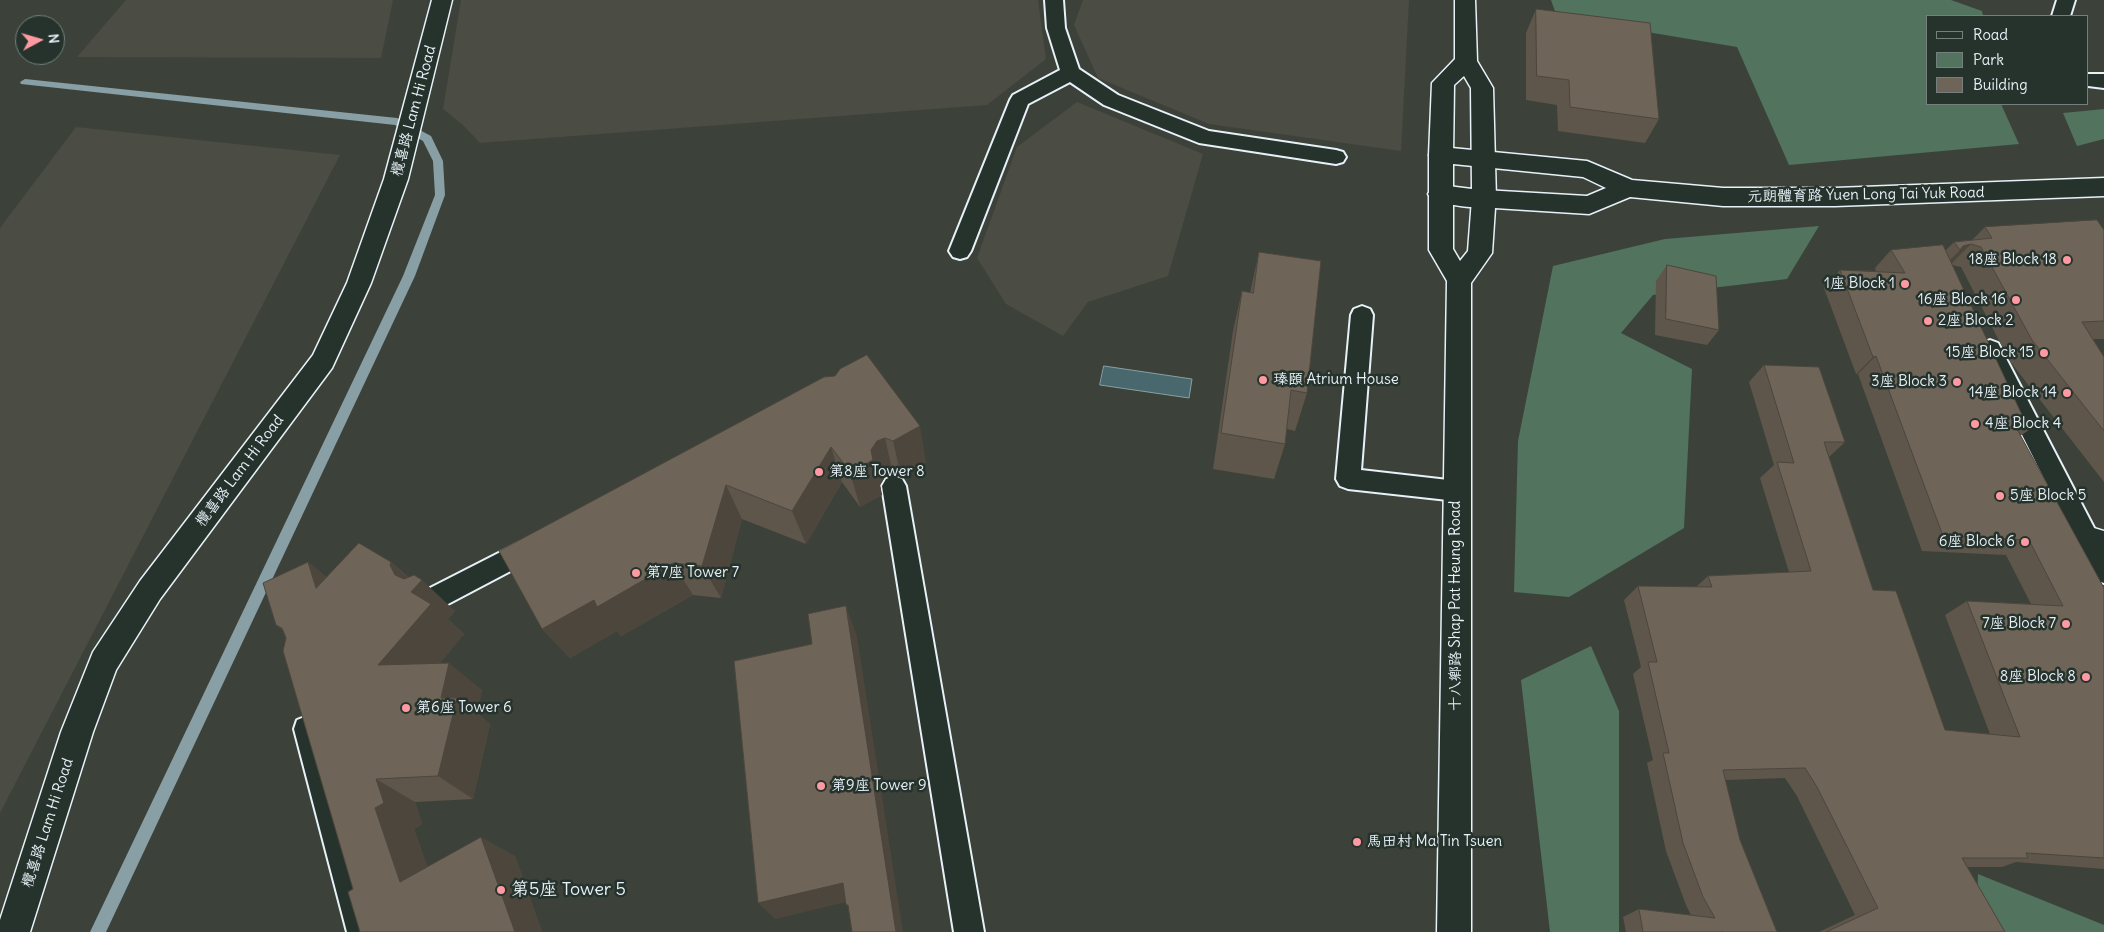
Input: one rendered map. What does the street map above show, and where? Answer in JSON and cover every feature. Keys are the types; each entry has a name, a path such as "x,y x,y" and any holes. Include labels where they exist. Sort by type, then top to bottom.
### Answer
{"main road":[{"name":"欖喜路 Lam Hi Road","path":"12,932 78,732 104,662 150,590 323,361 359,284 396,179 442,0"},
{"path":"1465,0 1466,61 1482,88 1484,199 1480,253 1460,281 1441,250 1441,155 1443,83 1466,61"},
{"name":"元朗體育路 Yuen Long Tai Yuk Road","path":"1441,155 1587,169 1628,188 1723,198 1781,199 2104,187"},
{"path":"1440,194 1484,199 1590,205 1628,188"},
{"name":"十八鄉路 Shap Pat Heung Road","path":"1454,932 1460,281"}],"lane":[{"path":"1054,0 1053,13 1059,44 1071,73 1111,100 1206,138 1336,157"},
{"path":"2061,15 2066,0"},
{"path":"960,251 1020,100 1071,73"},
{"path":"2089,80 2104,81"},
{"path":"1362,315 1348,479 1457,491"},
{"path":"1978,327 2096,542 2104,572"},
{"path":"894,486 969,932"},
{"path":"439,596 554,536"},
{"path":"304,701 307,732 362,932"}],"shaded area":[{"path":"126,0 393,0 381,58 77,57"},
{"path":"461,0 1038,0 1046,59 987,105 480,143 463,125 443,109"},
{"path":"1083,0 1409,0 1401,151 1209,124 1098,78 1074,25"},
{"path":"1077,102 1203,154 1168,276 1088,302 1063,336 1006,304 977,258 1017,147"},
{"path":"76,127 340,155 0,813 0,228"}],"green space":[{"path":"1551,0 1951,0 1982,11 1983,15 1926,15 1926,105 2001,105 2019,144 1789,165 1737,47 1557,17"},
{"path":"2104,109 2104,139 2077,146 2063,113"},
{"path":"1819,226 1787,279 1653,295 1621,333 1692,369 1684,528 1569,597 1514,592 1518,441 1553,266 1665,239"},
{"path":"1591,646 1619,711 1619,932 1550,932 1521,680"},
{"path":"1978,874 2104,925 2104,932 1976,932"}],"water":[{"path":"1104,366 1192,379 1189,398 1100,385"}],"building":[{"path":"1536,9 1650,23 1659,119 1570,107 1569,80 1537,76"},
{"path":"2097,220 2104,230 2104,321 2082,322 2104,357 2104,431 2032,340 1981,247 1971,244 1963,246 1960,250 1954,242 1992,238 1985,227"},
{"path":"1943,245 2029,430 2017,429 2104,588 2104,858 2026,853 2028,858 1962,858 2005,932 1826,932 1878,908 1817,787 1805,768 1723,770 1740,840 1777,932 1643,932 1639,909 1715,918 1703,897 1683,843 1663,753 1669,753 1648,662 1657,662 1638,586 1712,587 1708,576 1811,571 1777,462 1794,463 1764,365 1819,367 1845,442 1824,442 1873,590 1896,591 1945,730 2020,737 1967,601 2063,606 2029,540 1943,536 1876,356 1873,357 1840,270 1905,273 1891,250"},
{"name":"瑧頤 Atrium House","path":"1259,252 1321,261 1307,393 1291,390 1285,444 1221,433 1242,291 1253,293"},
{"path":"1667,265 1716,276 1719,330 1666,319"},
{"path":"867,355 920,426 893,441 885,438 877,441 871,450 873,460 850,472 831,447 792,511 726,485 702,566 673,563 597,607 594,600 542,629 499,551 824,377 835,376 840,369"},
{"path":"359,543 391,562 390,565 395,575 404,579 414,575 422,580 411,592 431,604 378,665 449,663 441,698 457,698 438,776 376,779 384,803 375,808 400,882 481,837 515,932 360,932 348,892 353,889 283,651 286,638 282,628 276,625 263,583 308,562 316,588"},
{"name":"第9座 Tower 9","path":"846,606 896,932 852,932 843,883 758,903 734,661 812,644 808,614"}],"waterway":[{"path":"25,82 397,122 427,139 438,161 440,195 409,276 98,932"}],"place":[{"name":"18座 Block 18","path":"2067,260"},
{"name":"1座 Block 1","path":"1905,284"},
{"name":"16座 Block 16","path":"2016,300"},
{"name":"2座 Block 2","path":"1928,321"},
{"name":"15座 Block 15","path":"2044,353"},
{"name":"瑧頤 Atrium House","path":"1263,380"},
{"name":"3座 Block 3","path":"1957,382"},
{"name":"14座 Block 14","path":"2067,393"},
{"name":"4座 Block 4","path":"1975,424"},
{"name":"第8座 Tower 8","path":"819,472"},
{"name":"5座 Block 5","path":"2000,496"},
{"name":"6座 Block 6","path":"2025,542"},
{"name":"第7座 Tower 7","path":"636,573"},
{"name":"7座 Block 7","path":"2066,624"},
{"name":"8座 Block 8","path":"2086,677"},
{"name":"第6座 Tower 6","path":"406,708"},
{"name":"第9座 Tower 9","path":"821,786"},
{"name":"馬田村 Ma Tin Tsuen","path":"1357,842"},
{"name":"第5座 Tower 5","path":"501,890"}]}
